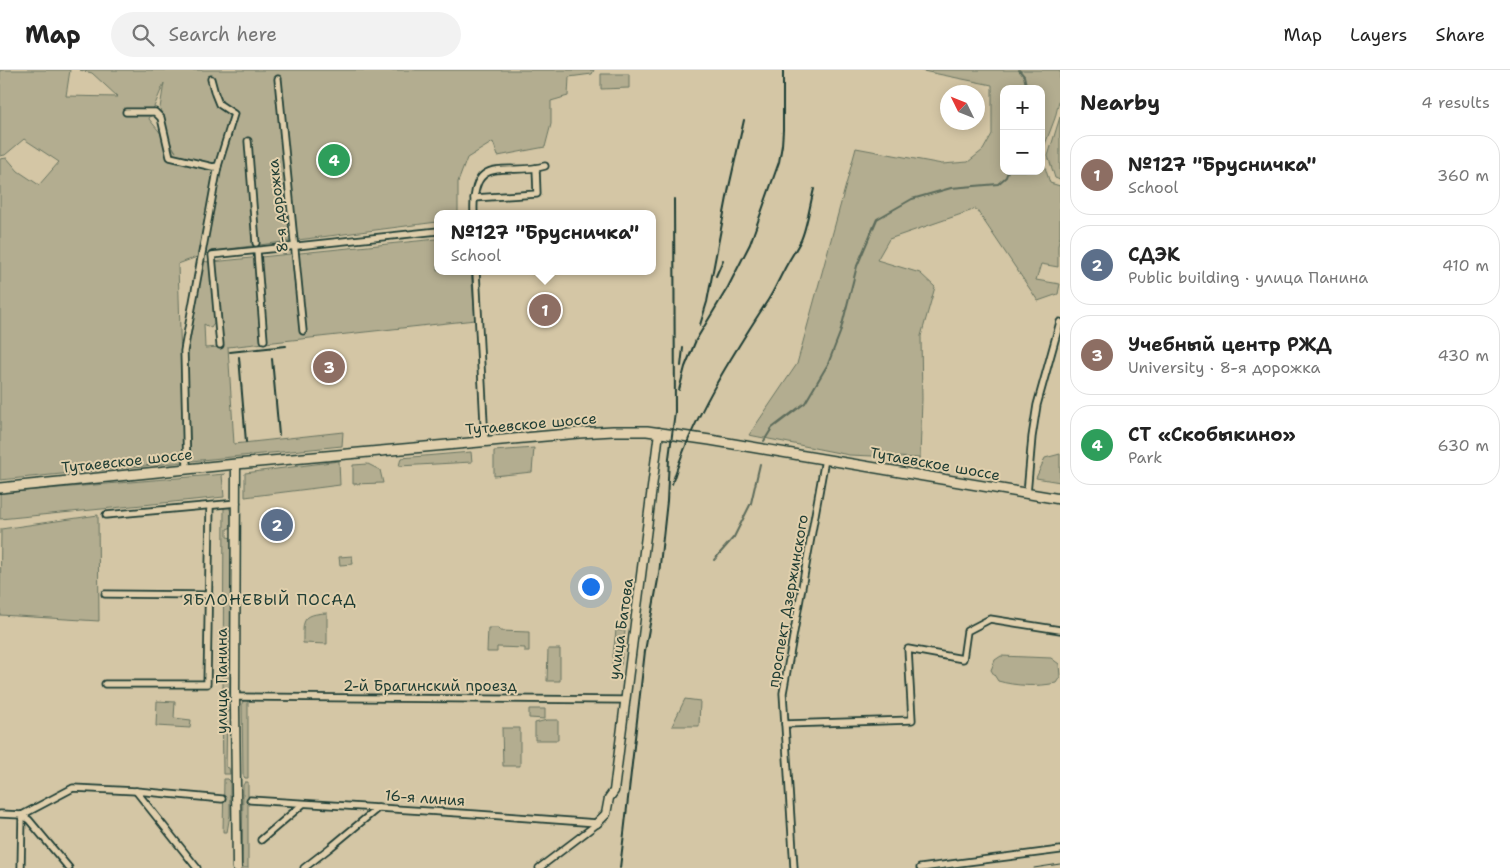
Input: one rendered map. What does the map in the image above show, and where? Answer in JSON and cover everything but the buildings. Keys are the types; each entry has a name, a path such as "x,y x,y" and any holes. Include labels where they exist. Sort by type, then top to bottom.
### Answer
{"main road":[{"name":"Тутаевское шоссе","path":"0,488 236,464 604,431 634,431 659,432 1060,499"}],"street":[{"path":"187,469 184,351 218,166 234,114 219,104 214,94 211,79"},
{"name":"8-я дорожка","path":"278,79 303,331"},
{"path":"126,112 155,112 161,118 170,157 213,167 218,166"},
{"path":"248,141 256,243"},
{"path":"474,210 474,198 480,179 486,173 495,169 545,166"},
{"path":"474,198 537,194 536,168"},
{"path":"220,345 212,255 434,231"},
{"path":"257,251 264,340"},
{"path":"476,275 485,442"},
{"path":"1027,494 1037,405 1060,322"},
{"name":"улица Батова","path":"597,823 606,814 609,798 614,791 659,432"},
{"name":"проспект Дзержинского","path":"794,868 783,692 825,459"},
{"name":"улица Панина","path":"236,464 237,868"},
{"path":"106,515 236,503"},
{"path":"105,684 207,684 210,506"},
{"path":"105,594 209,595"},
{"path":"785,724 912,720 908,649 963,659 967,631 990,619 1060,630"},
{"name":"2-й Брагинский проезд","path":"236,697 625,700"},
{"path":"0,814 22,815 73,788 136,791 222,799"},
{"path":"136,791 197,868"},
{"name":"16-я линия","path":"250,800 597,823"},
{"path":"261,840 303,804"},
{"path":"304,868 378,808"},
{"path":"21,868 22,815"},
{"path":"22,815 29,820 69,868"},
{"path":"539,868 597,823"},
{"path":"920,868 1060,850"}],"shaded area":[{"path":"0,70 70,70 66,96 118,97 92,73 80,70 594,70 592,74 569,77 568,96 551,101 551,124 545,147 498,156 493,142 467,158 458,182 458,210 434,210 434,222 213,251 178,264 184,462 0,480 0,159 7,158 18,171 39,185 59,162 24,139 5,155 0,156","holes":["164,83 160,108 167,137 176,152 149,119"]},
{"path":"918,70 1060,70 1060,97 1055,118 1045,144 1045,85 1000,85 1000,175 1045,175 1045,167 1050,183 1060,186 1058,267 1041,264 1036,280 1060,284 1058,294 1038,301 976,209 889,239 877,260 920,273 935,287 921,336 922,399 920,458 849,455 749,435 797,364 856,148 942,164 968,162 983,150 992,134 992,85"},
{"path":"601,74 629,74 629,88 601,89"},
{"path":"1060,117 1060,180 1055,178 1048,156"},
{"path":"434,239 434,275 471,275 475,320 228,347 234,444 343,432 342,446 191,461 187,363 193,280 200,261 210,262 215,322 211,328 204,324 205,348 220,347 212,262"},
{"path":"534,448 532,472 494,476 494,451"},
{"path":"471,452 472,462 399,466 401,458"},
{"path":"1060,454 1060,482 1036,478 1045,458"},
{"path":"339,461 340,485 245,497 245,473"},
{"path":"368,464 380,470 383,483 353,484 353,465"},
{"path":"225,474 222,475 224,497 0,519 0,493"},
{"path":"227,505 231,511 232,527 227,529 227,537 232,538 230,692 228,695 223,694 224,506"},
{"path":"98,515 99,621 0,615 1,529"},
{"path":"352,556 353,564 340,565 339,557"},
{"path":"327,613 327,644 303,643 305,620 312,615"},
{"path":"488,628 499,628 500,631 529,632 529,652 525,652 525,648 497,647 497,652 487,652"},
{"path":"616,630 625,631 621,665 612,664"},
{"path":"548,649 560,649 560,681 547,681"},
{"path":"1001,656 1051,658 1059,664 1060,677 1056,683 1042,685 1019,685 998,681 991,670 995,660"},
{"path":"685,699 700,701 699,726 672,726"},
{"path":"244,700 248,701 248,778 245,778 243,775 242,703"},
{"path":"157,701 175,702 174,718 191,720 190,728 156,726"},
{"path":"233,701 233,709 227,712 226,767 229,768 230,774 223,774 222,702"},
{"path":"529,709 545,709 545,719 529,718"},
{"path":"558,720 558,740 535,740 535,723"},
{"path":"502,728 520,728 520,766 503,766"},
{"path":"224,779 230,781 230,815 227,832 223,832"},
{"path":"245,782 248,782 248,868 242,868 243,785"}],"waterway":[{"path":"1019,70 1024,76 1026,85"},
{"path":"764,441 772,428 805,403 828,364 840,333 857,266 877,219 912,199 951,188 998,184 1007,175"},
{"path":"714,560 734,537 751,503 760,464"}],"tram line":[{"path":"1034,868 1060,864"}],"railway":[{"path":"679,390 685,367 696,340 728,287 750,244 779,162 783,130 783,70"},
{"path":"700,325 707,302 744,120"},
{"path":"672,484 680,459 701,412 801,240 814,189"},
{"path":"620,868 645,651 659,574 675,412 674,199"},
{"path":"716,276 723,260"},
{"path":"230,352 286,346"},
{"path":"681,366 683,348"},
{"path":"239,357 246,442"},
{"path":"272,359 279,435"}],"place":[{"name":"СТ «Скобыкино»","path":"334,160"},
{"name":"№127 \"Брусничка\"","path":"545,310"},
{"name":"Учебный центр РЖД","path":"329,367"},
{"name":"СДЭК","path":"277,525"}],"district":[{"name":"ЯБЛОНЕВЫЙ ПОСАД","path":"270,599"}]}
